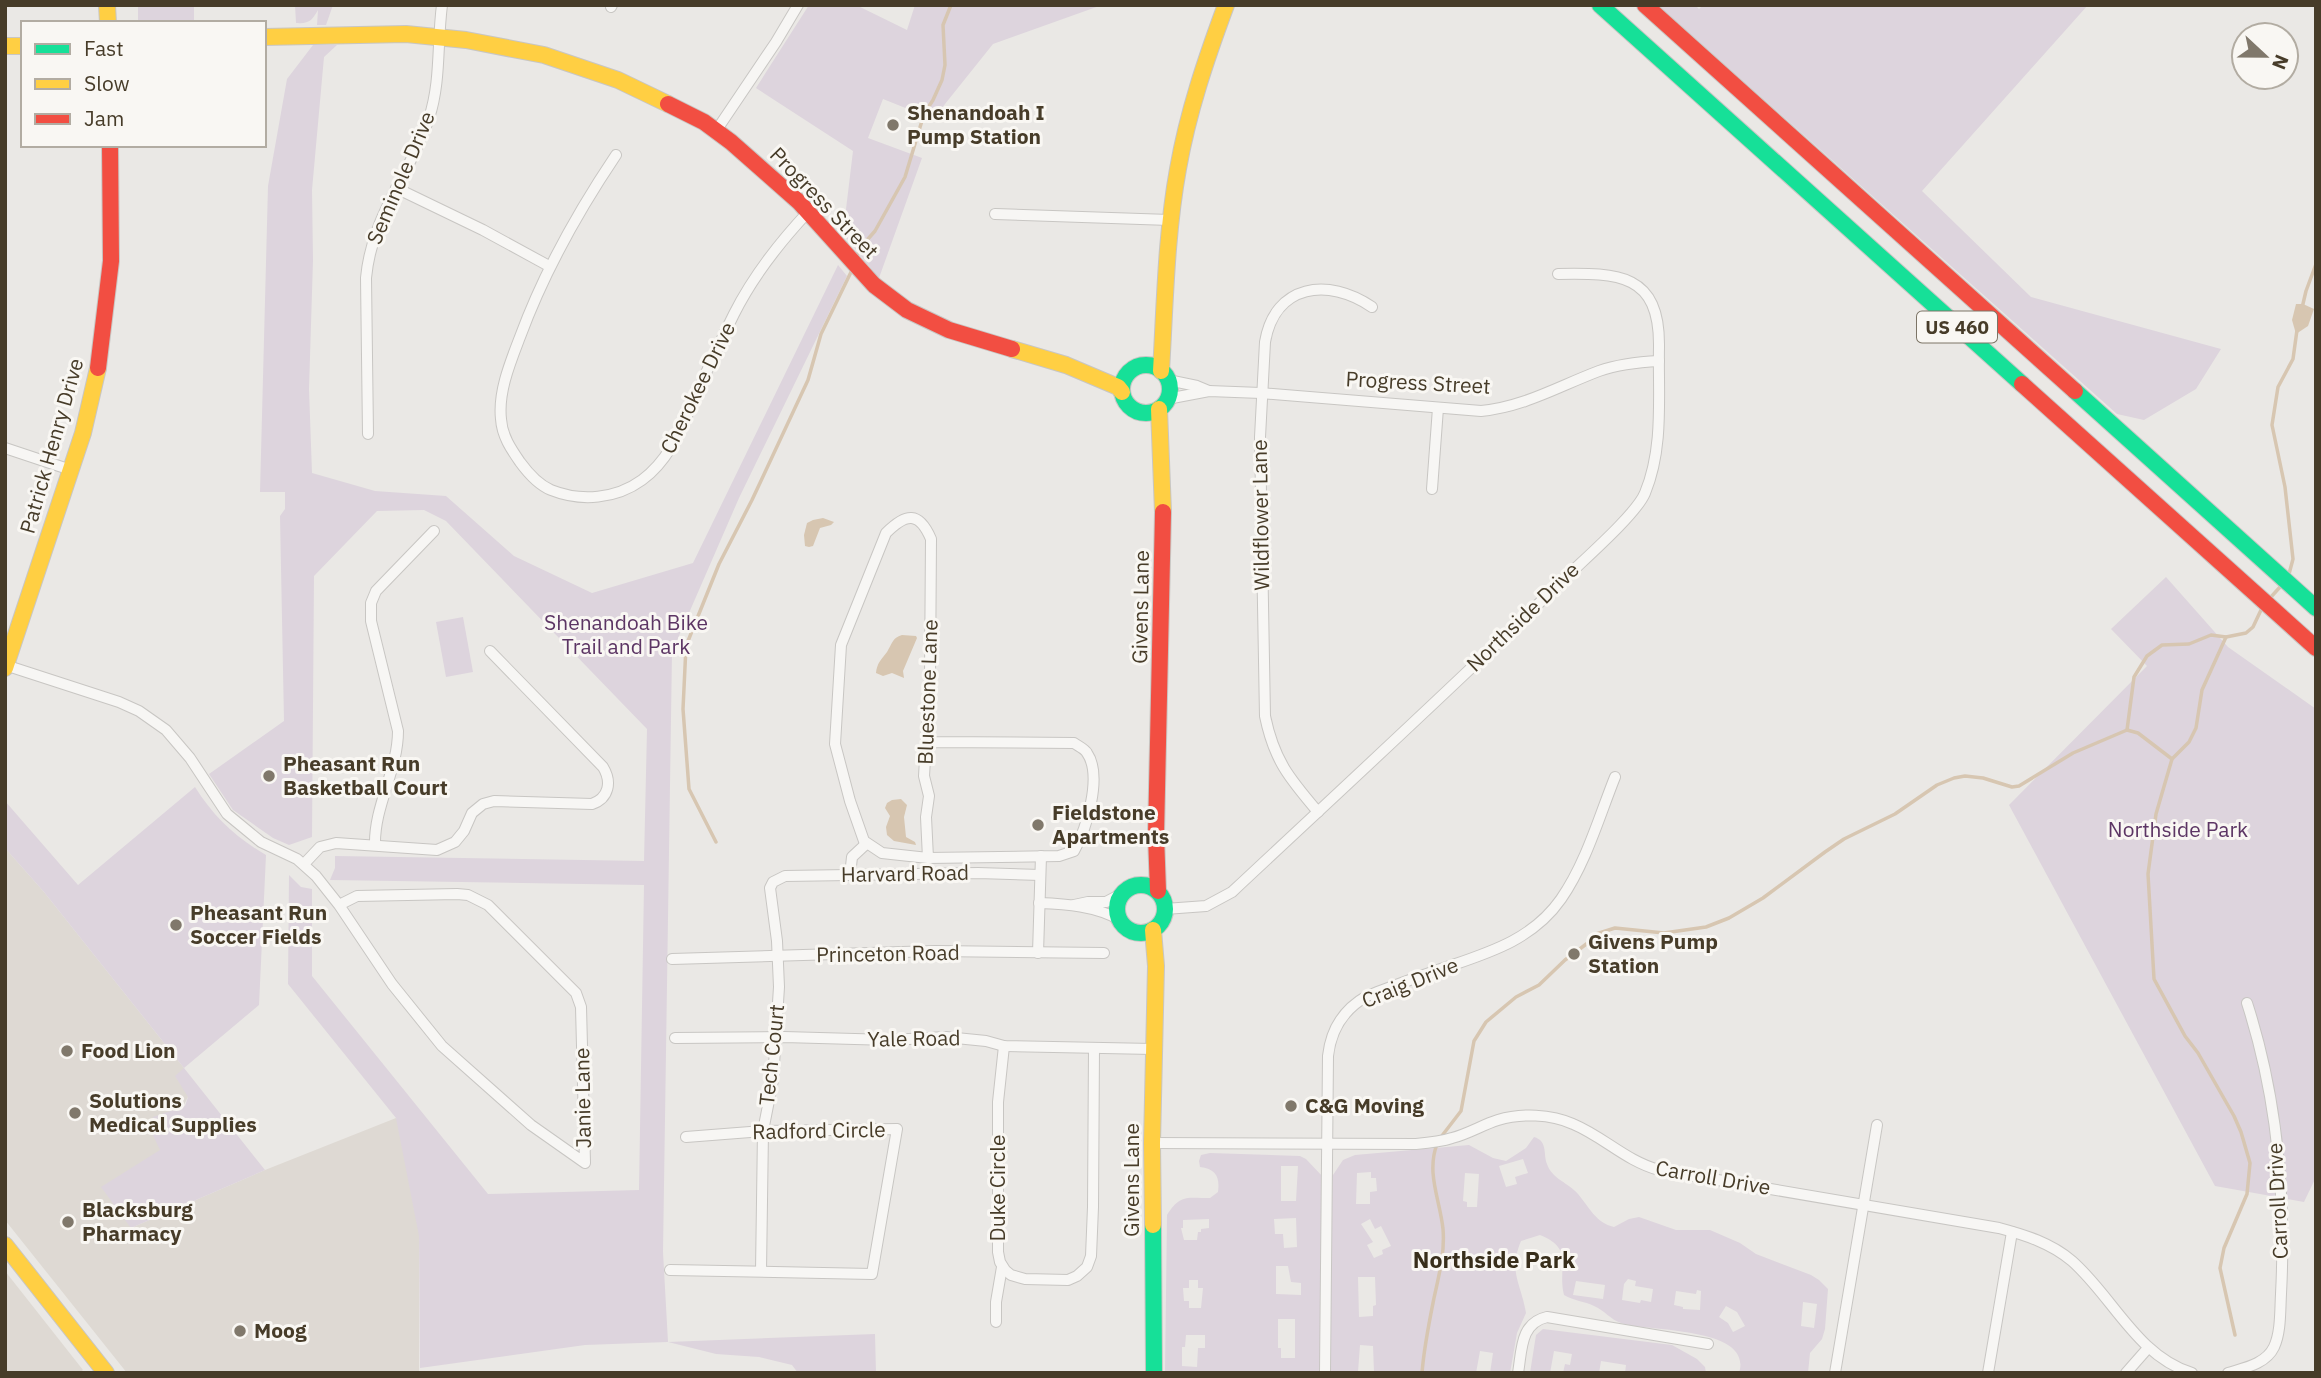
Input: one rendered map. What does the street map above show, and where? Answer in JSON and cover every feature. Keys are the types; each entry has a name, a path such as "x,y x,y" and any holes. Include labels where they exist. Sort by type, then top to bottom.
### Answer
{"main road":[{"path":"1163,317 1137,368 1123,384 1122,392 1128,404 1139,411 1153,412 1163,404 1169,393 1164,375 1163,317 1170,220 1179,158 1206,56 1226,5"},
{"name":"US 460","path":"1600,5 2316,648"},
{"name":"US 460","path":"1645,5 2316,608"},
{"name":"Progress Street","path":"266,37 393,34 439,37 509,46 565,61 618,80 704,122 770,174 866,276 894,300 931,322 967,336 1066,365 1118,387 1122,392"},
{"name":"Patrick Henry Drive","path":"6,666 71,470 92,395 105,322 111,261 110,147"},
{"name":"Progress Street","path":"1066,365 1122,373 1137,368"},
{"path":"1137,368 1156,367 1164,375"},
{"name":"Givens Lane","path":"1158,891 1156,835 1163,404"},
{"name":"Givens Lane","path":"1139,411 1162,462"},
{"name":"Givens Lane","path":"1130,889 1147,867 1156,835"},
{"path":"1145,885 1158,891 1165,909 1161,923 1145,931 1130,930 1120,920 1118,904 1130,889 1145,885"},
{"name":"Givens Lane","path":"1145,931 1156,966 1152,1143 1154,1373"},
{"path":"5,1245 106,1373"}],"street":[{"name":"Seminole Drive","path":"368,434 367,268 377,225 432,110 437,82 442,5"},
{"path":"716,131 776,42 797,5"},
{"name":"Cherokee Drive","path":"616,155 549,266 526,320 501,398 501,422 509,447 524,468 544,487 576,497 608,495 629,488 643,480 668,453 748,288 774,249 808,212"},
{"path":"396,188 549,266"},
{"path":"995,214 1170,220"},
{"name":"Northside Drive","path":"1165,909 1206,906 1232,892 1545,597 1644,497 1655,464 1659,429 1659,335 1654,308 1640,289 1621,277 1607,274 1558,274"},
{"name":"Wildflower Lane","path":"1318,812 1277,758 1265,716 1261,393 1268,327 1275,312 1287,300 1302,292 1327,290 1355,297 1371,307"},
{"name":"Progress Street","path":"1163,404 1209,391 1480,411 1501,409 1527,401 1600,371 1631,363 1659,361"},
{"name":"Progress Street","path":"1164,375 1209,391"},
{"path":"1432,489 1438,408"},
{"path":"5,448 71,470"},
{"name":"Bluestone Lane","path":"866,844 850,801 835,744 841,645 886,533 906,517 916,518 925,526 931,539 924,776 929,796 926,817 928,858"},
{"path":"375,845 376,829 397,746 398,731 371,621 371,603 376,591 434,531"},
{"path":"6,666 119,702 147,716 166,730 182,747 219,805 237,824 261,842 304,864 316,850 327,844 437,850 455,842 464,831 472,813 483,804 494,801 592,804 604,796 609,783 605,771 490,651"},
{"path":"850,875 852,857 866,844 882,853 928,858 1059,856 1073,851 1081,838 1091,802 1092,766 1087,752 1074,743 926,742"},
{"name":"Craig Drive","path":"1325,1373 1329,1050 1334,1030 1345,1014 1367,996 1499,949 1540,923 1572,881 1615,777"},
{"path":"1038,953 1041,856"},
{"name":"Janie Lane","path":"304,864 339,905 387,978 442,1046 531,1125 585,1163 581,1007 576,993 488,905 468,895 357,896 339,905"},
{"name":"Harvard Road","path":"773,882 785,876 991,873 1040,875"},
{"name":"Tech Court","path":"761,1271 763,1131 773,1080 776,1037 778,957 770,894 773,882"},
{"path":"1074,905 1106,902 1130,889"},
{"path":"1039,903 1074,905 1111,914 1120,920"},
{"name":"Princeton Road","path":"671,959 935,951 1104,953"},
{"name":"Carroll Drive","path":"2228,1373 2257,1363 2269,1355 2274,1346 2279,1318 2281,1199 2273,1116 2266,1075 2247,1003"},
{"name":"Yale Road","path":"675,1038 958,1038 1004,1046 1153,1049"},
{"name":"Duke Circle","path":"1004,1046 999,1080 998,1137 998,1252 1002,1267 1017,1278 1068,1280 1083,1272 1089,1261 1093,1207 1094,1048"},
{"name":"Carroll Drive","path":"1152,1143 1415,1144 1461,1135 1499,1120 1526,1116 1549,1117 1572,1123 1629,1158 1652,1168 2012,1232 2043,1243 2071,1261 2148,1349 2174,1367 2192,1373"},
{"path":"1835,1373 1877,1125"},
{"name":"Radford Circle","path":"670,1270 872,1274 897,1129 763,1131 686,1137"},
{"path":"1988,1373 2012,1232"},
{"path":"996,1322 996,1302 1002,1267"},
{"path":"1518,1373 1525,1333 1531,1324 1547,1317 1708,1344"},
{"path":"2126,1373 2148,1349"}],"shaded area":[{"path":"2296,304 2314,309 2308,326 2296,334 2292,320"},
{"path":"823,518 834,522 820,528 813,546 805,546 807,523"},
{"path":"902,635 917,638 903,671 904,678 892,673 883,676 876,673 878,664 893,642"},
{"path":"901,799 907,805 904,817 906,837 916,845 894,841 887,835 886,827 890,816 885,808 892,800"},
{"path":"5,848 44,892 184,1068 188,1097 160,1150 131,1228 265,1170 396,1118 477,1219 419,1237 419,1373 127,1373 5,1220"},
{"path":"5,1271 83,1370 79,1373 5,1373"}],"green space":[{"path":"138,5 194,5 194,21 138,21"},
{"path":"295,5 333,5 326,25 317,25 318,10 310,21 296,23"},
{"path":"809,5 856,5 907,30 915,5 1102,5 993,44 933,119 883,99 868,138 922,158 879,278 843,234 853,151 756,88"},
{"path":"1658,5 1695,5 1699,9 1703,5 2088,5 1922,191 2031,297 2221,349 2196,389 2144,420 2117,414"},
{"name":"Shenandoah Bike Trail and Park","path":"313,45 337,45 324,57 312,190 309,389 312,473 375,491 446,496 514,556 592,593 693,563 838,265 847,276 739,498 672,652 663,1252 668,1342 585,1345 420,1368 419,1236 396,1118 288,984 289,875 301,887 312,889 312,976 488,1194 639,1190 644,885 330,880 335,868 335,856 644,861 647,729 446,521 424,510 377,511 314,576 312,837 289,845 273,838 233,810 209,774 284,721 280,516 285,509 285,492 260,492 268,186 287,79"},
{"name":"Northside Park","path":"2166,577 2228,647 2316,709 2316,1177 2304,1202 2215,1186 2009,805 2147,666 2111,629"},
{"path":"463,617 473,672 446,677 436,622"},
{"path":"195,787 226,825 266,855 259,1005 184,1068 44,892 5,848 5,801 78,885"},
{"path":"184,1068 265,1170 131,1228 101,1187 160,1150 149,1127 153,1117 185,1106 188,1097 175,1076"},
{"path":"1534,1137 1538,1139 1544,1148 1549,1169 1574,1190 1593,1214 1608,1225 1614,1227 1639,1217 1676,1230 1710,1230 1740,1243 1756,1254 1819,1280 1828,1289 1825,1329 1822,1339 1810,1353 1808,1373 1739,1373 1739,1358 1731,1347 1715,1339 1621,1323 1590,1304 1564,1295 1561,1253 1551,1240 1540,1235 1521,1241 1517,1252 1517,1277 1526,1313 1517,1333 1510,1373 1490,1373 1493,1353 1480,1351 1476,1373 1165,1373 1167,1215 1180,1200 1210,1198 1218,1192 1216,1175 1200,1167 1201,1155 1300,1156 1323,1177 1333,1175 1343,1160 1355,1155 1469,1145 1493,1158 1506,1161 1526,1148","holes":["1523,1159 1528,1173 1515,1177 1517,1184 1506,1187 1499,1166","1281,1166 1298,1166 1296,1201 1281,1201","1371,1172 1371,1178 1376,1178 1377,1191 1370,1192 1370,1204 1356,1204 1357,1173","1465,1173 1479,1174 1477,1207 1467,1207 1467,1202 1463,1201","1296,1218 1297,1247 1284,1248 1283,1234 1275,1234 1274,1219","1209,1219 1209,1228 1201,1229 1197,1240 1184,1240 1181,1228 1183,1220","1370,1219 1375,1229 1381,1226 1391,1246 1374,1258 1367,1245 1373,1242 1361,1224","1276,1266 1288,1266 1291,1282 1301,1283 1301,1295 1276,1294","1358,1277 1375,1277 1376,1305 1373,1306 1373,1316 1359,1317","1628,1279 1636,1281 1635,1286 1653,1289 1651,1302 1641,1300 1640,1303 1622,1300 1624,1284","1189,1280 1198,1280 1198,1288 1203,1288 1201,1308 1189,1308 1189,1301 1184,1301 1183,1288 1189,1288","1576,1281 1605,1285 1603,1299 1573,1295","1697,1290 1701,1291 1700,1310 1683,1309 1674,1305 1676,1291 1696,1294","1803,1302 1817,1304 1814,1328 1801,1326","1726,1306 1737,1312 1745,1326 1733,1332 1728,1323 1719,1317","1278,1319 1295,1319 1295,1358 1281,1358 1281,1348 1278,1348","1186,1335 1205,1335 1205,1348 1198,1348 1197,1367 1182,1366 1182,1347 1185,1347","1360,1345 1373,1346 1374,1372 1358,1372"]},
{"path":"1543,1329 1672,1345 1697,1359 1705,1367 1706,1373 1625,1373 1626,1365 1601,1361 1599,1373 1563,1373 1565,1364 1570,1365 1572,1354 1554,1351 1550,1373 1530,1373 1536,1335"},
{"path":"875,1334 876,1373 798,1373 792,1365 759,1357 716,1354 668,1342"}],"waterway":[{"path":"857,256 860,248 875,231 905,177 924,114 942,80 945,65 943,25 951,5"},
{"path":"2302,308 2316,264"},
{"path":"716,842 689,789 683,709 686,646 719,564 808,380 821,334 852,270"},
{"path":"2289,574 2293,559 2285,487 2272,425 2278,387 2293,359 2297,330"},
{"path":"2270,598 2281,586"},
{"path":"2127,730 2134,677 2147,656 2162,645 2189,644 2211,635 2226,637 2246,633 2253,627 2261,610"},
{"path":"2226,637 2202,690 2196,728 2189,742 2172,759 2156,814 2148,874 2154,979 2234,1116 2250,1163 2247,1194 2224,1248 2220,1268 2235,1335"},
{"path":"1441,1137 1461,1111 1474,1041 1486,1022 1516,997 1539,985 1596,934 1615,928 1664,933 1706,927 1729,918 1763,898 1844,839 1895,814 1937,785 1954,778 1983,778 2012,787 2019,786 2073,753 2127,730 2138,733 2172,759"},
{"path":"1422,1373 1443,1247 1443,1229 1433,1176 1437,1144"}],"traffic: fast":[{"path":"1600,5 2022,384"},
{"path":"1146,365 1163,372 1170,389 1163,406 1146,413 1129,406 1122,389 1129,372 1146,365"},
{"path":"2075,391 2316,608"},
{"path":"1141,885 1158,892 1165,909 1158,926 1141,933 1124,926 1117,909 1124,892 1141,885"},
{"path":"1153,1225 1154,1373"}],"traffic: slow":[{"path":"107,5 108,21"},
{"path":"1161,371 1168,244 1178,169 1198,86 1226,5"},
{"path":"266,37 406,34 466,40 544,55 618,80 668,104"},
{"path":"5,46 21,46"},
{"path":"1012,349 1066,365 1118,387 1122,392"},
{"path":"5,668 83,433 98,368"},
{"path":"1159,409 1163,512"},
{"path":"1153,930 1156,966 1153,1225"},
{"path":"5,1245 106,1373"}],"traffic: jam":[{"path":"1645,5 2075,391"},
{"path":"668,104 704,122 731,142 799,202 874,285 907,310 949,330 1012,349"},
{"path":"98,368 111,261 110,147"},
{"path":"2022,384 2316,648"},
{"path":"1158,891 1156,835 1163,512"}],"place":[{"name":"Shenandoah I Pump Station","path":"893,125"},
{"name":"Pheasant Run Basketball Court","path":"269,776"},
{"name":"Fieldstone Apartments","path":"1038,825"},
{"name":"Pheasant Run Soccer Fields","path":"176,925"},
{"name":"Givens Pump Station","path":"1574,954"},
{"name":"Food Lion","path":"67,1051"},
{"name":"C&G Moving","path":"1291,1106"},
{"name":"Solutions Medical Supplies","path":"75,1113"},
{"name":"Blacksburg Pharmacy","path":"68,1222"},
{"name":"Moog","path":"240,1331"}],"district":[{"name":"Northside Park","path":"1494,1260"}]}
